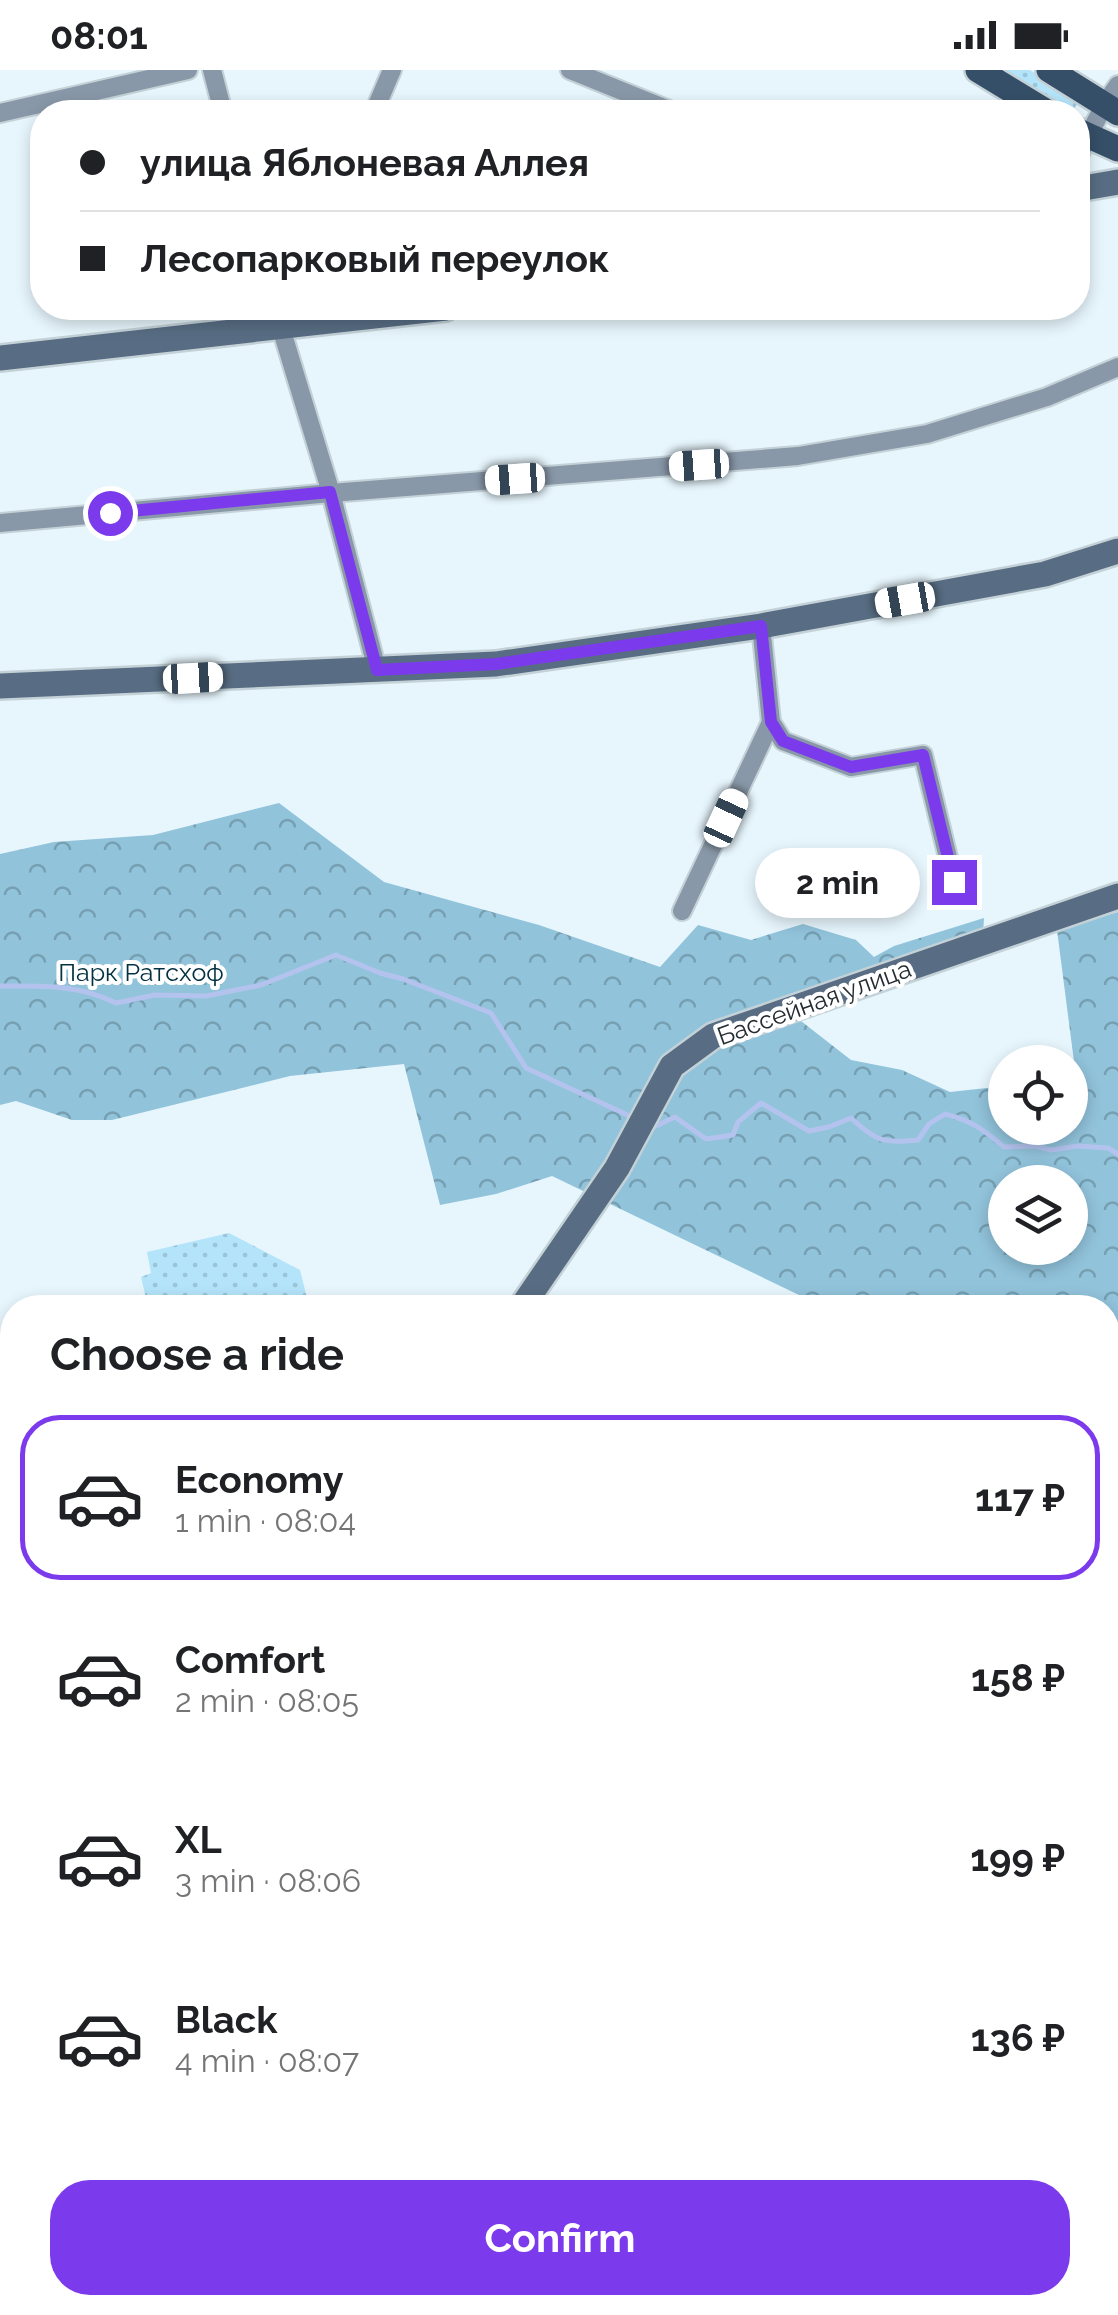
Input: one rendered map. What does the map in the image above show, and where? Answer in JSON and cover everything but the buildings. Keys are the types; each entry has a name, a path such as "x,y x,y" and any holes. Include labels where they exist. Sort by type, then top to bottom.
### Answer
{"main road":[{"path":"978,70 1028,100"},
{"path":"1048,70 1113,101"},
{"path":"1090,143 1118,149"}],"street":[{"path":"57,100 188,70"},
{"path":"212,70 220,100"},
{"path":"379,100 392,70"},
{"path":"570,70 644,100"},
{"path":"1090,131 1113,101"},
{"path":"0,113 30,106"},
{"path":"1090,187 1118,182"},
{"path":"0,358 243,320"},
{"path":"283,320 377,670"},
{"path":"0,524 330,492 798,456 927,434 1047,398 1118,367"},
{"path":"0,686 496,664 761,626 1045,574 1118,551"},
{"path":"761,626 771,722 783,741 851,767 923,755 954,882"},
{"path":"682,911 771,722"},
{"name":"Бассейная улица","path":"530,1295 617,1168 672,1066 713,1036 1118,896"}],"shaded area":[{"path":"1001,70 1030,70 1077,100 1049,100"},
{"path":"229,1233 300,1270 306,1295 145,1295 141,1277 151,1273 147,1252"}],"green space":[{"name":"Парк Ратсхоф","path":"279,803 384,882 539,925 660,967 698,925 751,940 803,924 856,940 874,957 894,946 984,918 983,934 792,1014 851,1060 902,1070 950,1092 988,1088 988,1145 1088,1145 1088,1045 1072,1045 1057,930 1118,912 1118,1295 799,1295 552,1176 496,1194 440,1205 404,1064 290,1076 112,1120 72,1120 16,1101 0,1105 0,854 54,842 153,835"}],"waterway":[{"path":"0,986 73,989 116,1003 155,995 206,996 261,985 336,955 491,1013 526,1068 634,1118"},
{"path":"649,1125 654,1127 675,1117 706,1139 733,1135 738,1122 761,1103 809,1131 851,1118 881,1139 906,1141 918,1140 929,1124 945,1114 977,1126 1004,1147 1051,1150 1078,1146 1108,1148 1118,1154"}],"route":[{"path":"110,513 330,492 377,670 496,664 761,626 771,722 783,741 851,767 923,755 954,882"}]}
